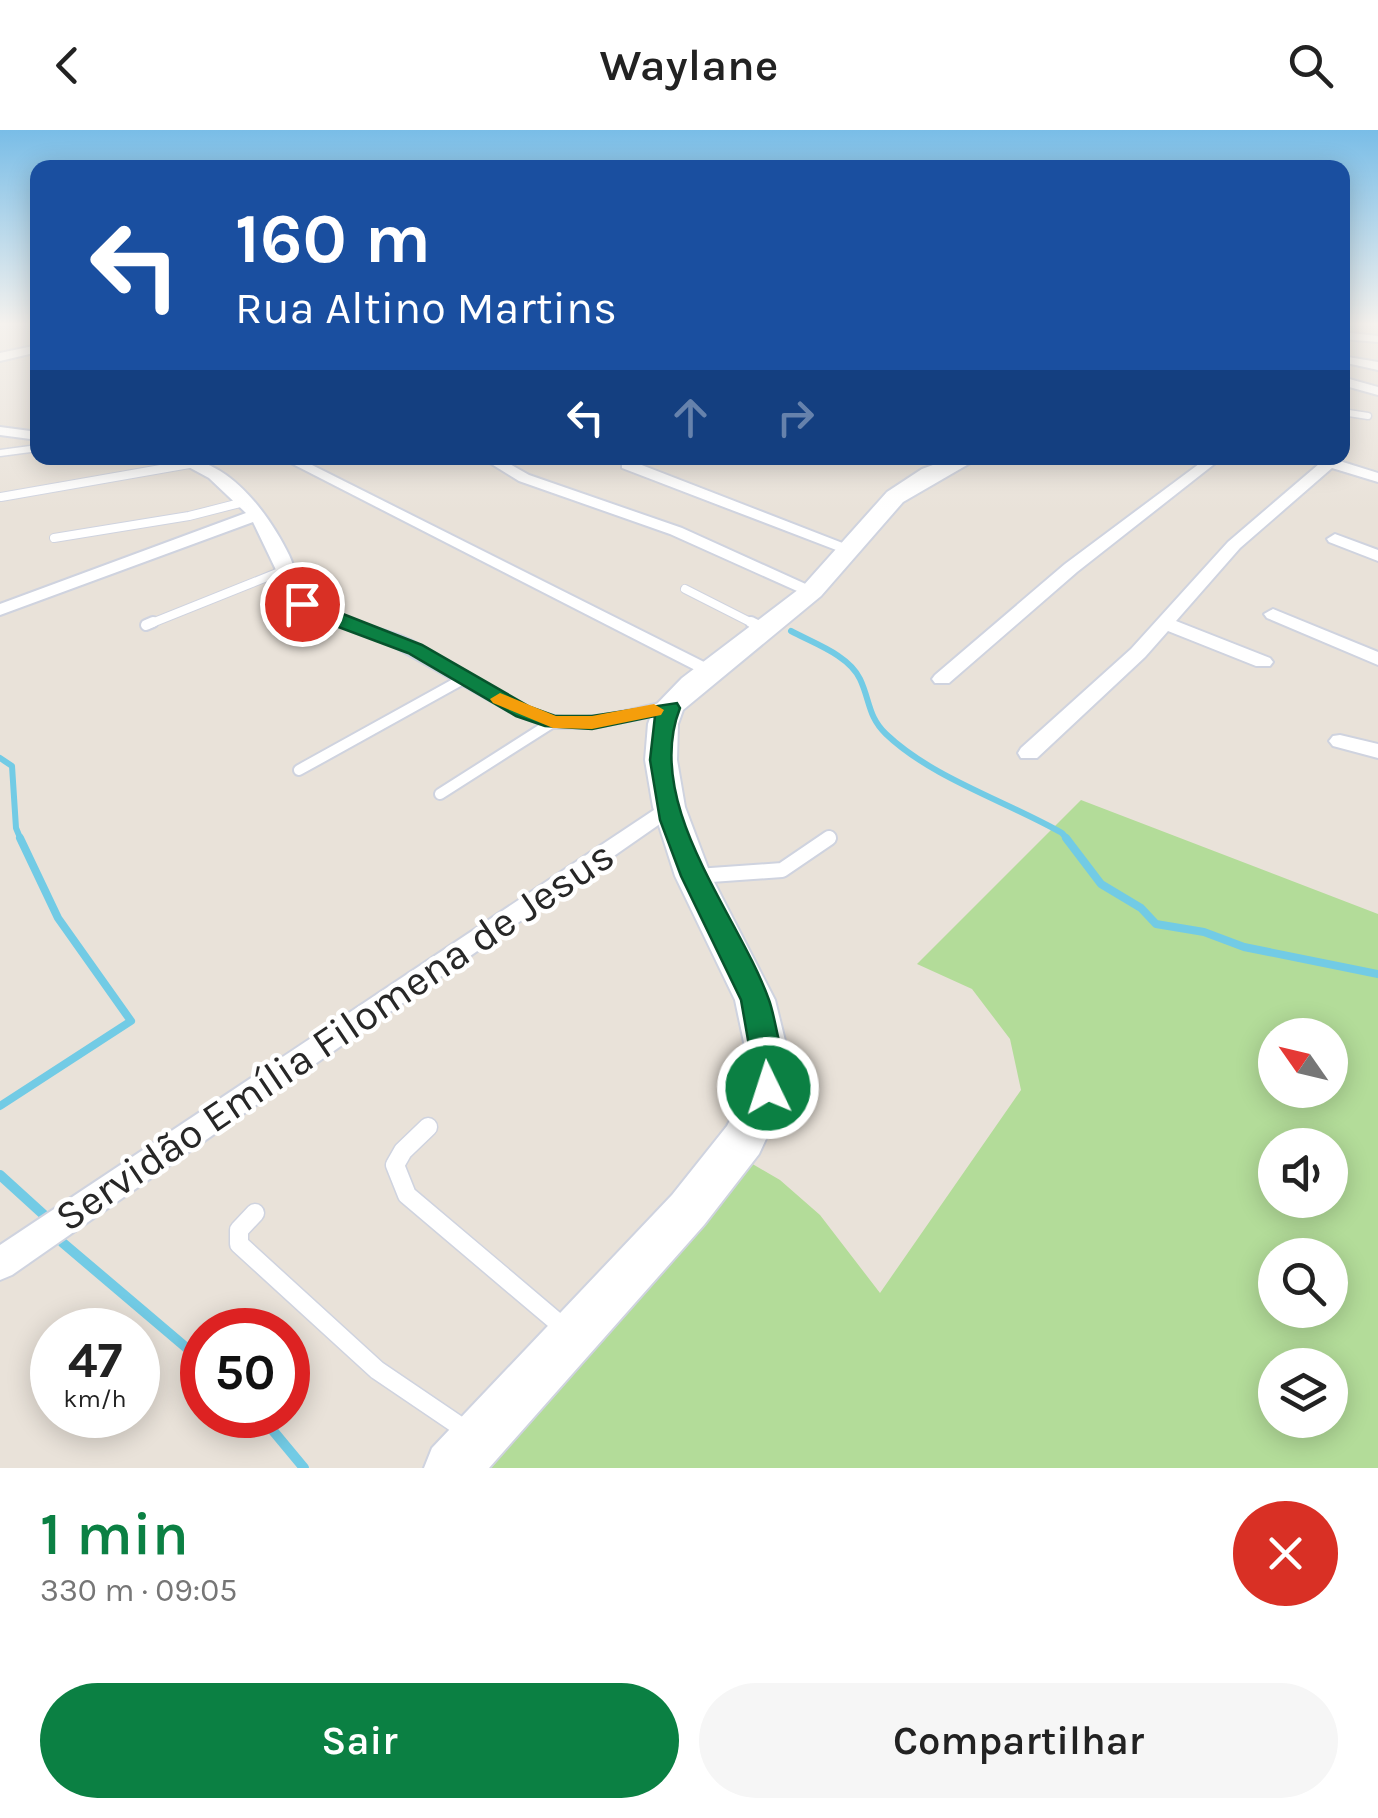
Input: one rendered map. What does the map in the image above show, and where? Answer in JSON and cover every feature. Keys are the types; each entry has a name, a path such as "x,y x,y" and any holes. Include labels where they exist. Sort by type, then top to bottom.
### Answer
{"main road":[{"path":"452,1468 710,1182 743,1140 768,1088 769,1062 755,1000 693,876 668,807 661,760 663,724 669,708 710,670 812,591 895,497 952,465"}],"street":[{"path":"0,431 30,435"},
{"path":"197,465 220,477 250,508 306,608 400,642 523,712 553,722 592,722 669,708"},
{"path":"302,465 710,670"},
{"path":"501,465 524,478 676,531 812,591"},
{"path":"629,465 850,549"},
{"path":"942,679 1071,568 1205,465"},
{"path":"1029,753 1166,624 1234,545 1317,465"},
{"path":"1338,465 1378,478"},
{"path":"0,610 250,508"},
{"path":"1334,540 1378,556"},
{"path":"1273,614 1378,660"},
{"path":"1166,624 1262,662"},
{"path":"1340,741 1378,751"},
{"name":"Servidão Emília Filomena de Jesus","path":"0,1264 668,807"}],"lane":[{"path":"1350,413 1368,416"},
{"path":"0,453 30,449"},
{"path":"1,497 162,465"},
{"path":"54,538 250,508"},
{"path":"146,625 287,569"},
{"path":"686,589 765,629"},
{"path":"299,770 465,678"},
{"path":"440,794 553,722"},
{"path":"693,876 782,870 830,837"},
{"path":"428,1127 395,1160 395,1180 408,1196 573,1336"},
{"path":"254,1212 239,1230 239,1244 263,1269 377,1370 480,1438"}],"green space":[{"path":"1081,800 1378,914 1378,1468 477,1468 744,1159 780,1180 820,1215 880,1293 1021,1090 1010,1039 972,989 917,964"}],"waterway":[{"path":"791,631 848,663 860,679 876,721 904,750 947,776 1062,833 1068,840"},
{"path":"0,758 12,766 16,828 21,840"},
{"path":"0,1106 131,1021 58,918 20,838"},
{"path":"1066,838 1101,884 1141,908 1156,924 1204,932 1244,947 1378,974"},
{"path":"0,1175 44,1215"},
{"path":"63,1243 180,1342"},
{"path":"279,1438 304,1468"}],"slow traffic":[{"path":"500,699 553,722 592,722 654,710"}],"route":[{"path":"302,604 415,649 523,712 553,722 592,722 669,708 663,724 661,760 668,807 693,876 755,1000 764,1026 768,1088"}]}
